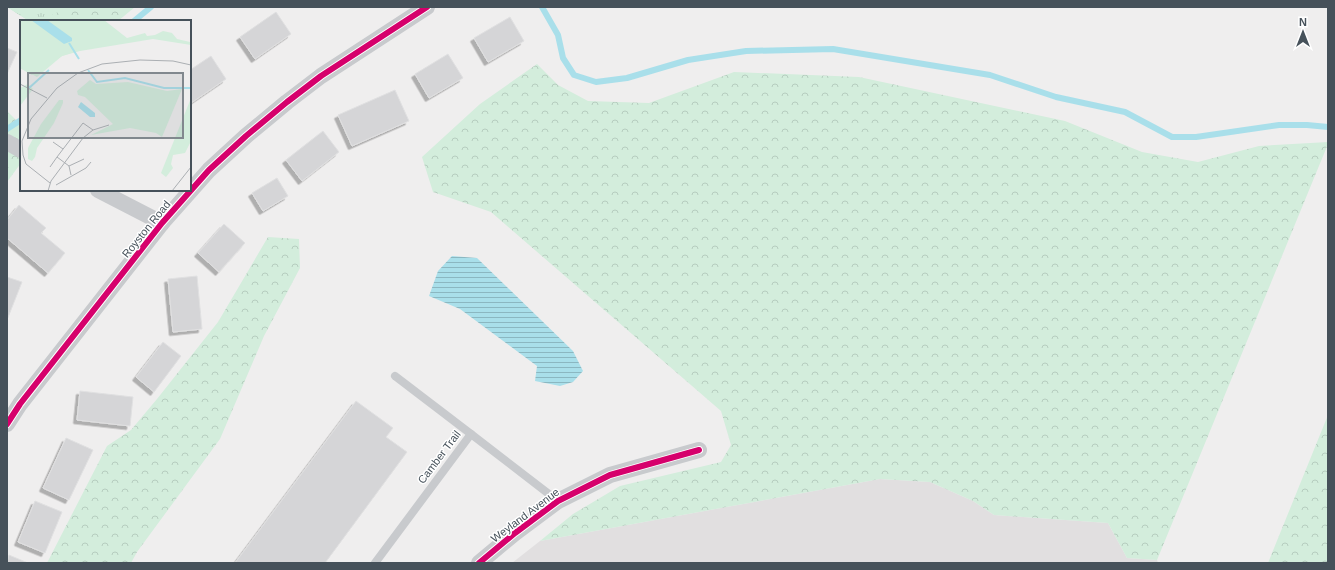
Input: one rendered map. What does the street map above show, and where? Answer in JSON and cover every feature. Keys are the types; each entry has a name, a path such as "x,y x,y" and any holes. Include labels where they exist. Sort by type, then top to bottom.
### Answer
{"street":[{"name":"Royston Road","path":"191,190 209,170 246,136 281,107 321,76 427,7"},
{"path":"7,142 20,149"},
{"path":"100,191 162,223"},
{"name":"Royston Road","path":"7,424 20,404 162,223 190,191"},
{"name":"Weyland Avenue","path":"479,563 515,533 558,501 610,475 699,450"}],"lane":[{"path":"395,376 471,434"},
{"name":"Camber Trail","path":"374,563 471,434 558,501"}],"shaded area":[{"path":"880,479 930,482 973,501 994,515 1108,523 1127,558 1157,560 1158,563 512,563 540,541"}],"green space":[{"path":"7,7 135,7 119,20 27,20"},
{"path":"7,7 68,7 42,20 27,20"},
{"path":"537,64 558,85 588,101 649,103 734,72 859,77 1065,121 1142,152 1198,162 1259,146 1328,142 1328,144 1157,560 1127,558 1108,523 994,515 973,501 930,482 880,479 540,541 573,514 620,486 721,462 731,445 721,411 491,212 433,192 422,157 480,104"},
{"path":"7,111 20,124 20,164 7,182"},
{"path":"268,237 299,239 300,268 264,336 220,439 137,552 131,563 47,563 107,446 131,430 218,322"},
{"path":"1328,415 1328,563 1268,563"}],"water":[{"path":"452,256 477,258 573,351 583,371 573,382 560,386 535,381 537,366 460,309 429,296 438,271"}],"building":[{"path":"276,12 291,34 255,59 240,37"},
{"path":"510,17 524,41 488,62 474,38"},
{"path":"7,48 17,52 7,74"},
{"path":"448,54 463,78 429,98 415,74"},
{"path":"211,56 226,79 191,103 191,69"},
{"path":"395,90 409,121 352,146 338,115"},
{"path":"323,131 339,152 302,181 286,160"},
{"path":"277,178 288,196 263,211 252,193"},
{"path":"19,205 46,228 41,233 65,253 48,273 7,238 7,220"},
{"path":"224,224 245,243 219,272 198,253"},
{"path":"197,276 202,329 173,332 168,279"},
{"path":"7,277 22,282 7,320"},
{"path":"163,342 181,356 154,392 136,377"},
{"path":"80,391 133,397 130,426 77,420"},
{"path":"356,401 393,428 386,437 407,452 325,563 235,563"},
{"path":"66,438 93,450 69,500 43,488"},
{"path":"35,501 62,512 45,553 18,542"},
{"path":"9,555 28,563 7,563"}],"waterway":[{"path":"135,20 151,7"},
{"path":"542,7 558,35 563,58 574,75 596,82 627,78 688,60 746,51 833,49 990,75 1056,97 1125,112 1172,137 1196,137 1279,125 1328,127"},
{"path":"7,129 20,121"}],"cycle path":[{"path":"191,190 209,170 246,136 287,102 321,76 427,7"},
{"path":"7,424 20,404 162,223 190,191"},
{"path":"479,563 515,533 558,501 610,475 699,450"}]}
